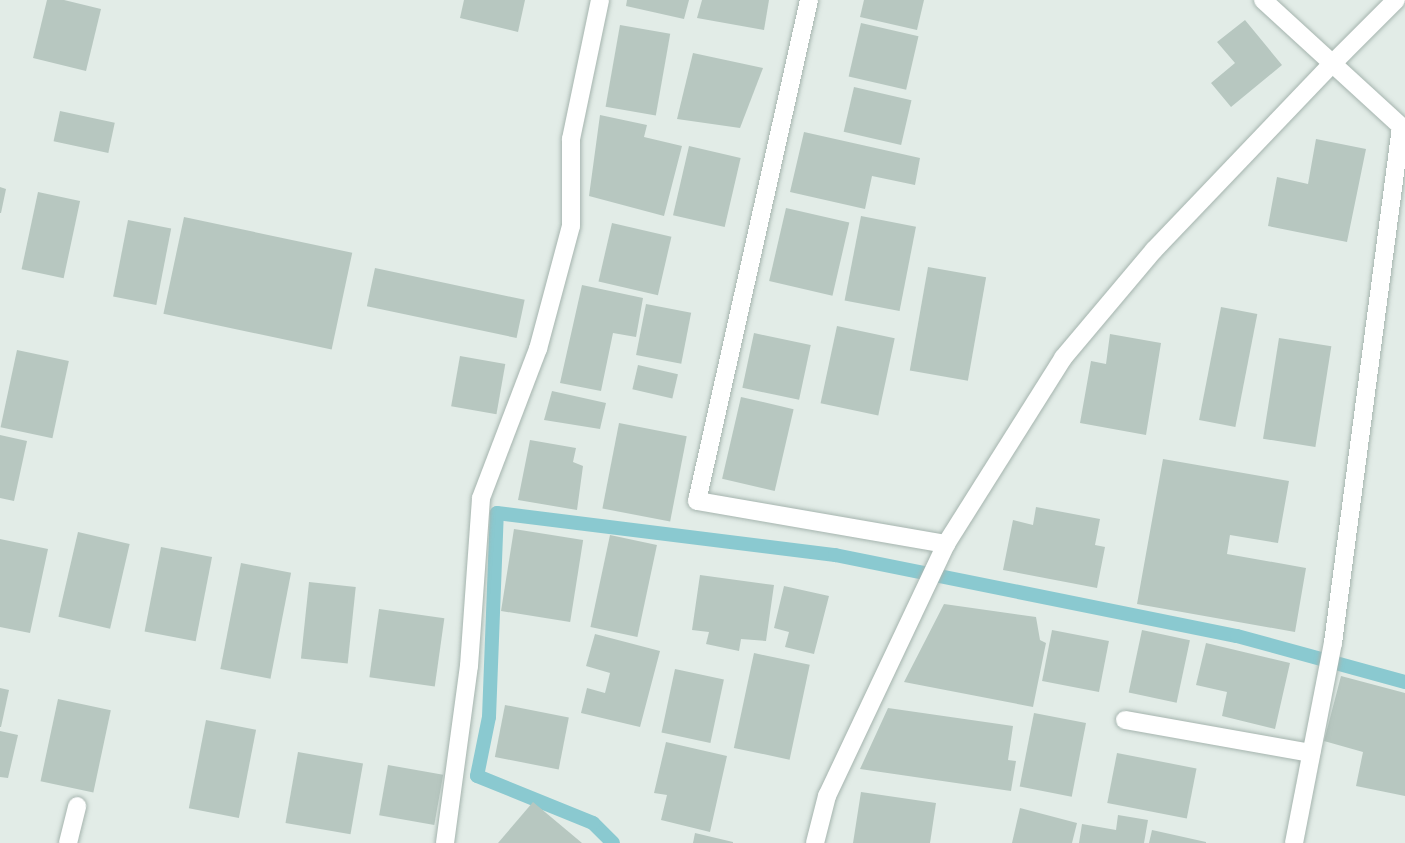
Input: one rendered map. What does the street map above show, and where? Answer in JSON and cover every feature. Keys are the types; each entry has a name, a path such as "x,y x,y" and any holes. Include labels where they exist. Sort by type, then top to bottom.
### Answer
{"street":[{"path":"445,843 468,666 481,498 538,348 571,226 571,139 600,0"},
{"path":"809,0 697,501 946,544"},
{"path":"1263,0 1403,129 1333,643 1294,843"},
{"path":"815,843 827,796 946,544 1063,358 1154,250 1396,0"},
{"path":"1125,720 1311,753"},
{"path":"68,843 77,806"}],"building":[{"path":"47,0 64,0 101,9 86,71 33,58"},
{"path":"464,0 525,0 518,32 460,18"},
{"path":"627,0 689,0 684,19 626,6"},
{"path":"702,0 769,0 764,30 697,18"},
{"path":"864,0 924,0 917,30 860,17"},
{"path":"1245,20 1282,65 1231,107 1211,83 1235,63 1217,42"},
{"path":"861,23 918,36 906,90 849,77"},
{"path":"620,25 670,34 656,116 606,107"},
{"path":"693,53 763,68 740,128 677,119"},
{"path":"854,87 911,100 901,145 844,132"},
{"path":"60,111 115,123 108,153 54,141"},
{"path":"600,115 647,125 644,137 682,146 664,216 589,196"},
{"path":"804,132 920,158 915,185 872,176 865,209 790,192"},
{"path":"1316,139 1366,149 1347,242 1268,226 1277,177 1308,184"},
{"path":"689,146 741,158 725,227 673,215"},
{"path":"0,187 6,189 1,213 0,213"},
{"path":"38,192 80,201 64,278 22,269"},
{"path":"786,208 849,223 832,296 769,281"},
{"path":"861,216 916,227 900,311 845,300"},
{"path":"184,217 352,253 332,350 163,314"},
{"path":"128,220 171,228 156,305 113,297"},
{"path":"612,223 671,237 658,295 599,281"},
{"path":"928,267 986,277 968,381 910,370"},
{"path":"375,268 525,300 517,338 367,306"},
{"path":"582,285 643,298 636,337 613,333 601,391 560,383"},
{"path":"646,304 691,313 681,364 636,355"},
{"path":"1221,307 1257,314 1235,427 1199,420"},
{"path":"837,326 895,338 878,416 821,403"},
{"path":"754,333 811,345 799,400 742,388"},
{"path":"1110,334 1161,343 1146,435 1080,423 1091,361 1106,364"},
{"path":"1279,338 1331,346 1315,447 1263,439"},
{"path":"17,350 69,361 52,438 1,427"},
{"path":"460,356 505,364 496,414 451,406"},
{"path":"638,365 678,374 672,399 632,389"},
{"path":"552,391 606,403 600,429 544,420"},
{"path":"741,397 794,409 775,491 722,479"},
{"path":"619,423 687,436 670,522 602,508"},
{"path":"0,435 27,441 14,501 0,498"},
{"path":"530,440 576,448 573,462 583,466 577,510 518,500"},
{"path":"1163,459 1289,481 1278,543 1230,535 1227,554 1306,568 1295,632 1137,604"},
{"path":"1036,507 1100,519 1095,545 1105,547 1097,588 1003,570 1013,520 1033,525"},
{"path":"514,529 583,540 570,622 501,611"},
{"path":"78,532 130,544 110,629 58,617"},
{"path":"610,535 657,545 637,637 590,627"},
{"path":"0,539 48,549 30,633 0,627"},
{"path":"161,547 212,557 196,641 145,631"},
{"path":"241,563 291,573 270,679 220,669"},
{"path":"700,575 774,585 766,641 741,639 739,651 706,644 709,632 692,630"},
{"path":"309,582 356,587 348,663 301,659"},
{"path":"784,586 829,596 814,654 785,647 789,632 774,628"},
{"path":"944,604 1036,617 1040,640 1046,643 1033,707 904,682"},
{"path":"379,609 444,618 435,687 369,677"},
{"path":"1052,630 1109,641 1099,692 1042,681"},
{"path":"1142,630 1190,640 1177,703 1129,693"},
{"path":"595,634 660,651 640,727 581,713 587,688 605,693 610,673 586,666"},
{"path":"1206,643 1290,663 1275,729 1222,716 1227,692 1196,685"},
{"path":"754,653 810,665 790,760 734,748"},
{"path":"675,669 724,679 710,743 661,733"},
{"path":"1341,676 1405,693 1405,796 1356,786 1363,752 1324,741"},
{"path":"0,688 9,690 1,727 0,727"},
{"path":"58,699 111,710 93,792 41,781"},
{"path":"505,705 569,717 559,769 495,757"},
{"path":"888,708 1013,726 1008,760 1016,761 1011,791 860,769"},
{"path":"1034,713 1086,723 1072,797 1020,787"},
{"path":"206,720 256,730 239,818 189,808"},
{"path":"0,731 18,735 8,778 0,777"},
{"path":"666,742 727,756 710,832 661,820 667,795 654,793"},
{"path":"298,752 363,763 350,834 285,823"},
{"path":"1117,753 1197,768 1187,819 1107,803"},
{"path":"388,765 443,775 434,825 379,815"},
{"path":"861,792 936,803 930,843 853,843"},
{"path":"533,802 582,843 498,843"},
{"path":"1020,808 1077,823 1072,843 1012,843"},
{"path":"1118,815 1148,820 1144,843 1079,843 1082,824 1116,830"},
{"path":"1152,830 1206,842 1206,843 1149,843"},
{"path":"695,833 733,842 733,843 693,843"}],"waterway":[{"path":"613,843 593,823 477,776 489,717 497,513 835,555 1237,636 1405,682"}]}
